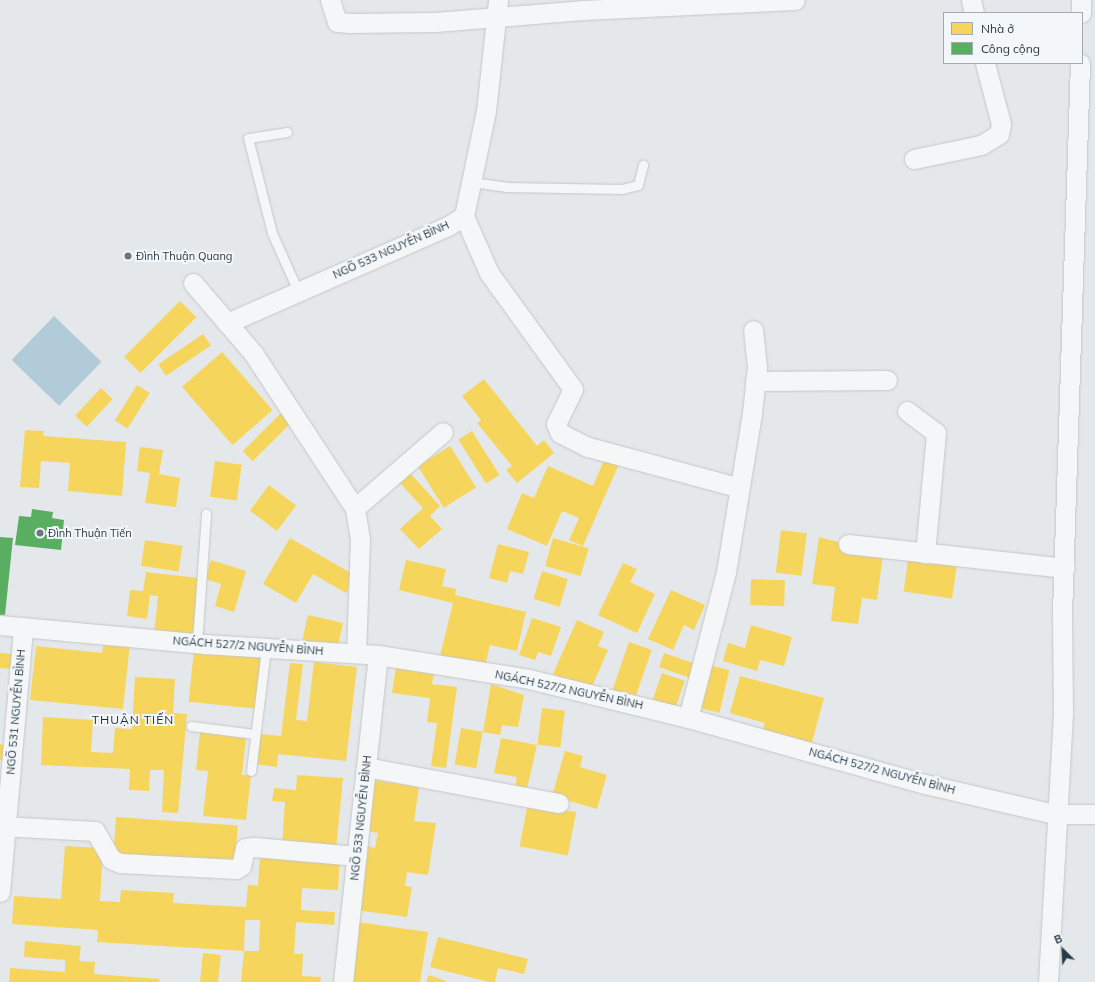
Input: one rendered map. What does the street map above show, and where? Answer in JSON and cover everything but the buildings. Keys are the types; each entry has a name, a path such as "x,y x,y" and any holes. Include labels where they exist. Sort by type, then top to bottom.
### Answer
{"street":[{"path":"330,0 337,22 498,19 583,10 795,0"},
{"path":"498,0 498,19 472,182 464,216 489,273 574,389 556,424 560,433 588,447 737,487"},
{"path":"971,0 974,12"},
{"path":"1080,12 1081,0"},
{"path":"914,159 981,145 999,134 1001,124 985,64"},
{"path":"1048,982 1055,814 1063,712 1065,568 1080,64"},
{"name":"NGÕ 533 NGUYỄN BÌNH","path":"227,323 448,226 464,216"},
{"path":"193,283 253,353 355,508 360,538 356,653"},
{"path":"688,718 726,572 737,487 755,381 753,330"},
{"path":"755,381 887,380"},
{"path":"907,411 936,434 925,553"},
{"path":"355,508 443,432"},
{"path":"848,544 1065,568"},
{"name":"NGÁCH 527/2 NGUYỄN BÌNH","path":"0,625 197,644 378,655 529,679 688,718 925,784 1055,814 1095,814"},
{"name":"NGÕ 531 NGUYỄN BÌNH","path":"0,892 3,826 23,628"},
{"name":"NGÕ 533 NGUYỄN BÌNH","path":"343,982 378,655"},
{"path":"366,766 559,803"},
{"path":"3,826 95,831 111,859 120,863 236,869 241,866 246,848 254,847 357,856"}],"lane":[{"path":"287,132 248,138 272,233 298,291"},
{"path":"472,182 506,188 622,189 638,186 643,165"},
{"path":"197,644 206,513"},
{"path":"252,771 255,734 266,648"},
{"path":"191,726 255,734"}],"water":[{"path":"54,316 101,362 59,406 12,360"}],"place":[{"name":"Đình Thuận Quang","path":"128,256"},
{"name":"Đình Thuận Tiến","path":"40,533"}],"district":[{"name":"THUẬN TIẾN","path":"133,720"}]}
